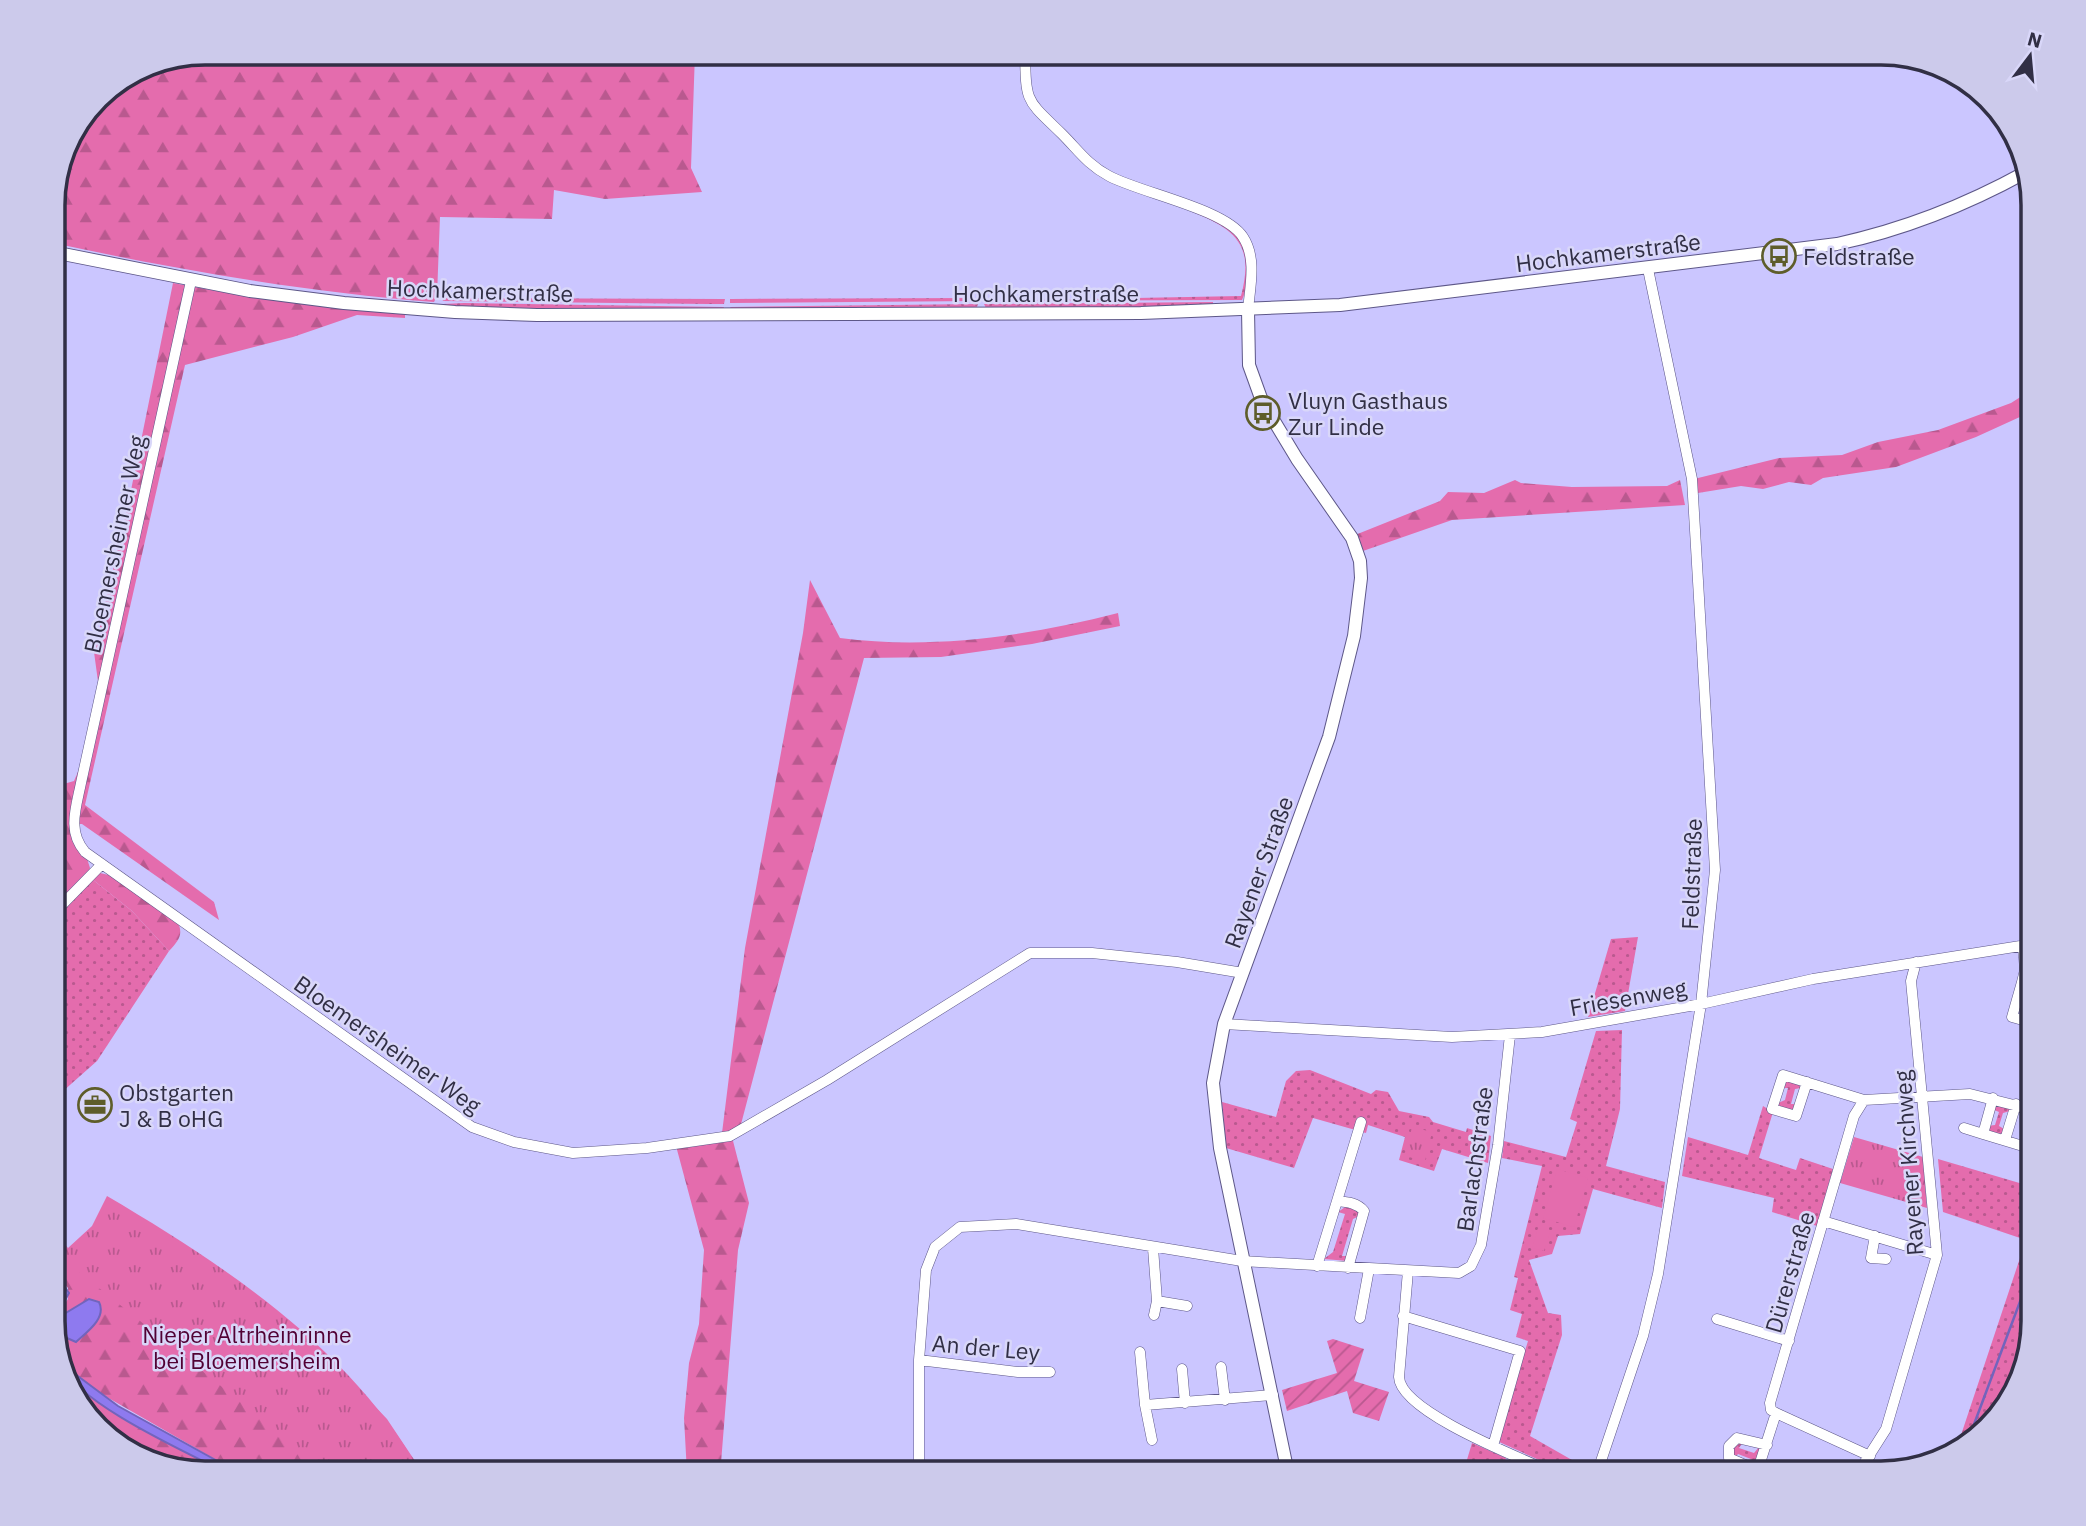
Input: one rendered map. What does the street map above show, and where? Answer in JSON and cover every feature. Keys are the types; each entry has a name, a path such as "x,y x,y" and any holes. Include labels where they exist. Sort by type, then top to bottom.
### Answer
{"street":[{"path":"1025,65 1026,91 1030,104 1082,158 1111,177 1220,218 1238,231 1250,253 1248,310"},
{"name":"Hochkamerstraße","path":"65,255 191,281 344,303 517,315 1141,313 1248,310 1352,303 1813,248 1878,234 1972,198 2018,176"},
{"name":"Feldstraße","path":"1601,1461 1643,1336 1658,1274 1701,1004 1715,870 1692,479 1648,269"},
{"name":"Bloemersheimer Weg","path":"191,281 73,826 77,842 102,864 472,1127 514,1142 573,1153 647,1148 730,1136 827,1080 1030,953 1092,953 1243,973"},
{"name":"Rayener Straße","path":"1248,310 1249,365 1262,401 1297,459 1352,538 1360,561 1361,578 1354,636 1329,737 1224,1024 1214,1067 1213,1099 1242,1261 1286,1461"},
{"path":"65,902 102,864"},
{"name":"Friesenweg","path":"1224,1024 1376,1035 1510,1035 1597,1024 1813,979 2021,945"},
{"name":"Rayener Kirchweg","path":"1867,1461 1886,1429 1937,1255 1911,981 1916,962"},
{"path":"2021,986 2012,1017 2021,1019"},
{"name":"Barlachstraße","path":"919,1461 919,1360 929,1257 942,1238 960,1227 1017,1224 1242,1261 1459,1273 1471,1266 1478,1253 1498,1145 1510,1035"},
{"path":"1807,1082 1796,1116 1772,1109 1783,1075 1807,1082 1864,1100 1970,1094 2021,1106"},
{"path":"1983,1134 1993,1098"},
{"name":"Dürerstraße","path":"1766,1445 1776,1413 1771,1410 1771,1397 1854,1116 1864,1100"},
{"path":"2006,1140 2016,1104"},
{"path":"1317,1266 1361,1122"},
{"path":"1964,1128 2021,1145"},
{"path":"1337,1201 1359,1205 1364,1211 1349,1268"},
{"path":"1824,1221 1937,1255"},
{"path":"1875,1236 1871,1258 1886,1259"},
{"path":"1153,1248 1157,1301 1154,1315"},
{"path":"1360,1318 1369,1269"},
{"path":"1408,1271 1399,1383 1418,1404 1526,1461"},
{"path":"1157,1301 1187,1306"},
{"path":"1403,1316 1520,1351 1493,1446"},
{"path":"1717,1319 1789,1341"},
{"path":"1140,1352 1145,1405 1152,1440"},
{"name":"An der Ley","path":"919,1360 1018,1372 1050,1372"},
{"path":"1221,1367 1225,1400"},
{"path":"1182,1369 1185,1403"},
{"path":"1145,1405 1273,1395"},
{"path":"1776,1413 1870,1456"}],"green space":[{"path":"204,65 695,65 691,168 702,192 605,199 554,190 552,219 440,217 437,296 434,302 242,279 65,245 65,195 75,151 88,127 112,99 151,75 177,67"},
{"path":"1190,211 1221,224 1237,237 1242,245 1247,267 1246,288 1242,300 983,301 1241,296 1245,263 1238,241 1219,225"},
{"path":"173,283 239,295 405,313 405,318 357,315 293,337 185,365 85,805 214,902 219,920 82,824 76,824 90,868 88,874 65,896 65,784 74,781 84,758 99,689 94,652 129,500"},
{"path":"442,298 725,299 724,304 708,304 443,301"},
{"path":"978,298 978,301 730,303 730,299"},
{"path":"1213,302 1213,307 986,308 984,304"},
{"path":"443,304 724,307 723,310 445,307"},
{"path":"978,304 977,307 732,310 730,307"},
{"path":"2021,397 2021,416 1976,437 1896,467 1823,478 1811,485 1789,482 1763,489 1741,486 1698,493 1694,479 1779,458 1842,455 1878,442 1938,430 2011,403"},
{"path":"1515,480 1521,483 1572,487 1667,486 1680,480 1685,505 1452,520 1363,551 1355,535 1440,501 1448,492 1484,493"},
{"path":"810,580 840,638 910,642 980,639 1050,628 1118,613 1120,626 1032,644 941,657 864,658 740,1128 722,1133 745,948 803,633"},
{"path":"100,873 117,877 177,920 179,937 169,951 132,911 92,879"},
{"path":"92,879 132,911 169,951 97,1061 65,1089 65,905"},
{"path":"1638,937 1625,1011 1588,1017 1611,939"},
{"path":"1622,1030 1620,1109 1606,1166 1665,1182 1662,1208 1593,1189 1580,1234 1558,1236 1552,1254 1529,1260 1548,1313 1561,1315 1562,1335 1530,1436 1574,1461 1541,1461 1497,1441 1528,1341 1516,1337 1522,1314 1510,1310 1518,1278 1514,1277 1542,1166 1502,1158 1504,1141 1566,1157 1577,1122 1570,1119 1596,1031"},
{"path":"1310,1070 1371,1094 1376,1090 1388,1092 1399,1111 1429,1117 1433,1122 1466,1132 1467,1128 1491,1136 1488,1163 1442,1149 1434,1171 1399,1160 1405,1137 1368,1125 1366,1133 1313,1118 1294,1168 1226,1148 1222,1102 1276,1117 1286,1081 1296,1071"},
{"path":"1786,1080 1801,1085 1801,1088 1795,1089 1791,1104 1798,1104 1791,1111 1780,1107 1778,1103 1785,1100 1788,1088 1782,1088"},
{"path":"1995,1104 2009,1108 2010,1111 2003,1113 1999,1126 2006,1130 1999,1135 1990,1132 1987,1126 1995,1125 1999,1112 1992,1109"},
{"path":"1763,1106 1773,1112 1759,1158 1796,1170 1800,1158 1833,1169 1817,1226 1772,1212 1774,1198 1682,1176 1688,1137 1748,1155"},
{"path":"1412,1127 1432,1132 1425,1161 1405,1156"},
{"path":"732,1137 749,1203 738,1250 721,1461 686,1461 684,1418 689,1363 699,1324 704,1250 676,1146"},
{"path":"1854,1137 1923,1157 1927,1208 1840,1183"},
{"path":"1938,1159 2021,1183 2021,1238 1943,1212"},
{"path":"1557,1169 1588,1178 1574,1227 1543,1218"},
{"name":"Nieper Altrheinrinne bei Bloemersheim","path":"107,1196 240,1282 323,1350 360,1388 393,1429 413,1461 314,1461 65,1261 65,1244 68,1248 92,1226"},
{"path":"1348,1205 1358,1211 1359,1216 1353,1219 1342,1256 1348,1256 1348,1261 1324,1259 1333,1252 1345,1214 1338,1212"},
{"path":"1538,1228 1550,1232 1544,1251 1532,1248"},
{"path":"82,1245 282,1318 332,1361 387,1419 415,1461 218,1461 98,1392 75,1374 65,1331 89,1299 65,1313 68,1288 65,1284 65,1249"},
{"path":"2021,1255 2020,1340 2014,1366 1992,1407 1961,1436"},
{"path":"1333,1339 1364,1349 1354,1381 1389,1392 1379,1421 1353,1413 1347,1391 1287,1411 1282,1390 1337,1373 1327,1341"},
{"path":"81,1388 116,1414 204,1461 177,1459 135,1443 99,1414"},
{"path":"1743,1442 1739,1448 1754,1453 1759,1447 1759,1461 1750,1461 1751,1459 1738,1454 1734,1459 1731,1448"},
{"path":"1472,1443 1506,1458 1505,1461 1467,1461"}],"shaded area":[{"path":"89,1299 99,1302 101,1308 98,1319 76,1342 66,1338 65,1313"},
{"path":"75,1374 118,1406 217,1461 203,1461 162,1440 88,1395"}],"waterway":[{"path":"1973,1426 2021,1299"}],"place":[{"name":"Feldstraße","path":"1779,256"},
{"name":"Vluyn Gasthaus Zur Linde","path":"1263,413"},
{"name":"Obstgarten J & B oHG","path":"95,1105"}]}
